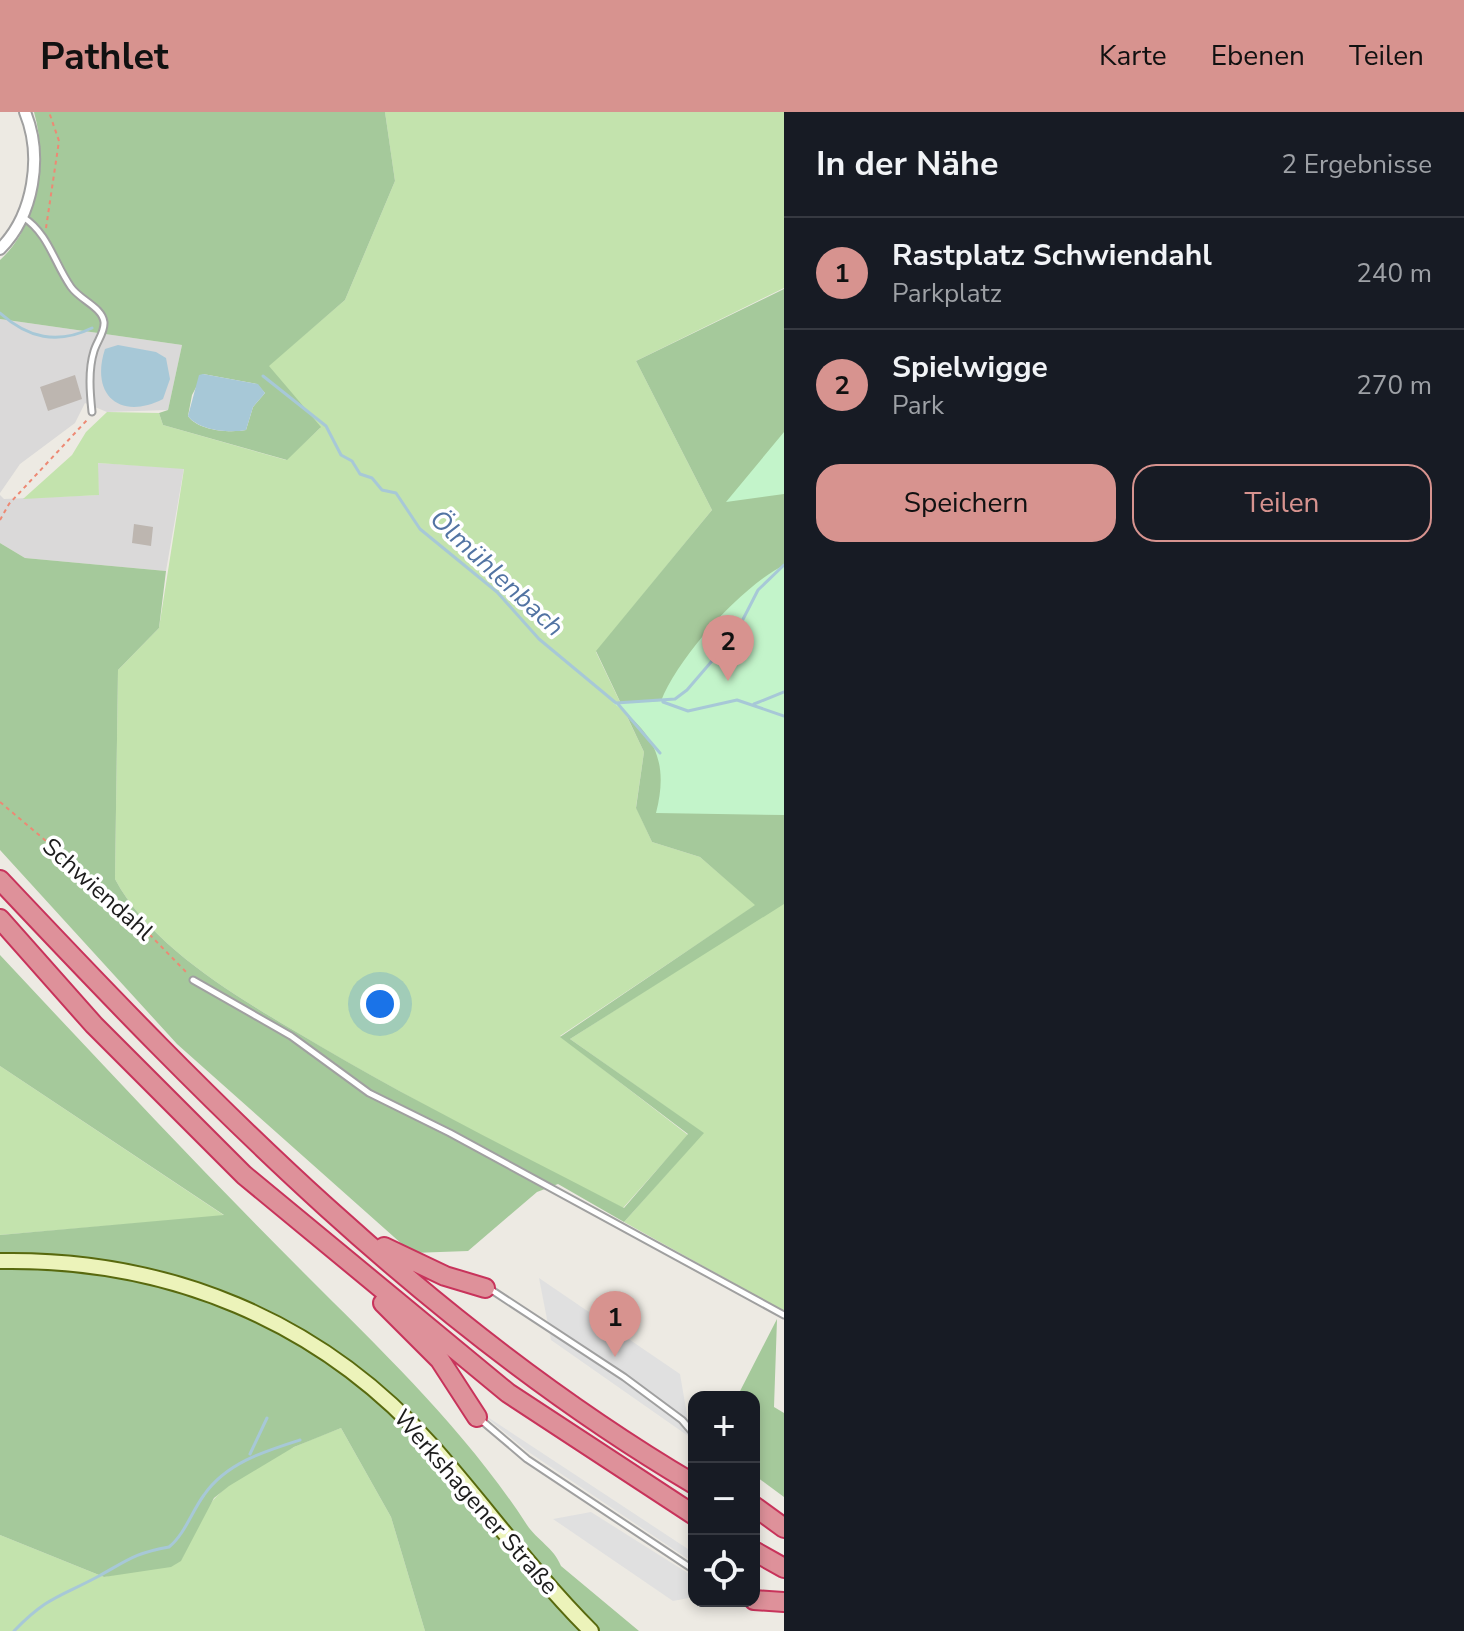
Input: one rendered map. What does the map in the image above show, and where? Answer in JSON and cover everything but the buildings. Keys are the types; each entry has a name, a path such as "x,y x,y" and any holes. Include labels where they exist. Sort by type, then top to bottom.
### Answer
{"highway":[{"path":"0,880 96,984 251,1139 432,1299 525,1370 688,1480"},
{"path":"0,919 94,1025 244,1175 508,1393 688,1511"},
{"path":"345,1223 399,1256 445,1276 485,1288"},
{"path":"368,1280 389,1313 440,1360 477,1417"},
{"path":"760,1510 784,1528"},
{"path":"760,1524 784,1538"},
{"path":"760,1554 784,1568"},
{"path":"760,1600 784,1602"}],"main road":[{"name":"Werkshagener Straße","path":"0,1261 75,1262 156,1276 250,1308 305,1339 346,1366 403,1416 591,1631"}],"street":[{"path":"0,249 14,235 23,217 34,159 33,138 25,112"}],"lane":[{"path":"23,217 45,239 70,286 104,319 104,328 93,353 92,412"},
{"path":"193,980 291,1036 369,1093 450,1133 784,1315"},
{"path":"485,1288 497,1292 624,1377 688,1427"},
{"path":"477,1417 527,1459 688,1566"}],"path":[{"path":"45,239 59,141 49,112"},
{"path":"0,520 9,504 86,424 92,412"},
{"name":"Schwiendahl","path":"0,802 116,900 193,980"}],"shaded area":[{"path":"0,319 182,345 168,410 107,412 85,403 75,423 20,464 0,493"},
{"path":"97,463 184,468 166,571 25,558 0,543 0,495 4,499 99,495"},
{"path":"539,1278 680,1374 688,1436 551,1340"},
{"path":"480,1412 688,1549 688,1559 527,1451"},
{"path":"591,1512 688,1573 688,1598 673,1601 553,1519"}],"green space":[{"path":"34,112 385,112 395,181 345,300 269,366 321,427 287,460 163,425 159,413 168,410 182,345 0,319 0,260 13,246 31,211 39,171","holes":["203,374 257,384 265,393 253,407 246,430 207,428 188,416 192,395"]},
{"path":"385,112 784,112 784,288 636,361 712,510 596,652 644,752 636,807 652,842 700,857 756,905 560,1036 688,1135 623,1208 415,1100 244,1000 170,946 130,903 115,879 118,670 159,628 184,469 98,463 99,495 23,499 72,455 86,432 107,412 159,413 163,425 286,460 320,428 268,366 345,300 395,181"},
{"path":"784,289 784,904 570,1039 704,1133 624,1222 558,1184 537,1192 468,1251 412,1253 177,1044 0,850 0,543 25,558 166,571 159,628 118,670 115,879 149,925 170,946 219,983 333,1054 624,1208 688,1134 560,1037 755,905 700,857 652,842 636,808 644,752 596,651 712,510 636,361"},
{"path":"784,432 784,494 726,502"},
{"path":"784,565 784,815 656,813 661,779 655,750 639,726 613,703 661,701 682,664 713,624 749,589"},
{"path":"784,904 784,1311 624,1222 703,1133 570,1039"},
{"path":"0,955 190,1157 423,1394 478,1457 561,1566 639,1631 425,1631 391,1517 341,1428 294,1447 214,1498 181,1561 171,1567 104,1577 0,1535 0,1235 224,1215 0,1066"},
{"path":"0,1066 225,1216 0,1235"},
{"path":"777,1319 774,1407 784,1413 784,1497 760,1479 760,1391 740,1391"},
{"path":"341,1428 391,1517 425,1631 0,1631 0,1535 104,1577 181,1560 206,1510 230,1485 275,1456"}],"water":[{"path":"118,345 156,352 166,358 170,379 163,399 134,407 112,400 105,391 101,365 105,349"},
{"path":"199,375 258,384 265,393 253,407 246,430 207,428 188,416"}],"waterway":[{"name":"Ölmühlenbach","path":"0,313 21,328 43,336 67,336 92,328"},
{"name":"Ölmühlenbach","path":"263,376 326,426 341,455 352,461 360,474 372,478 382,490 396,493 420,529 497,592 539,639 616,703 675,699 687,690 736,633 758,590 784,565"},
{"path":"754,704 784,692"},
{"path":"663,702 688,711 737,700 784,716"},
{"path":"618,704 660,753"},
{"path":"250,1454 267,1418"},
{"path":"14,1631 55,1598 132,1558 169,1547 180,1536 204,1495 223,1474 260,1454 300,1440"}],"place":[{"name":"Spielwigge","path":"728,681"},
{"name":"Rastplatz Schwiendahl","path":"615,1357"}]}
